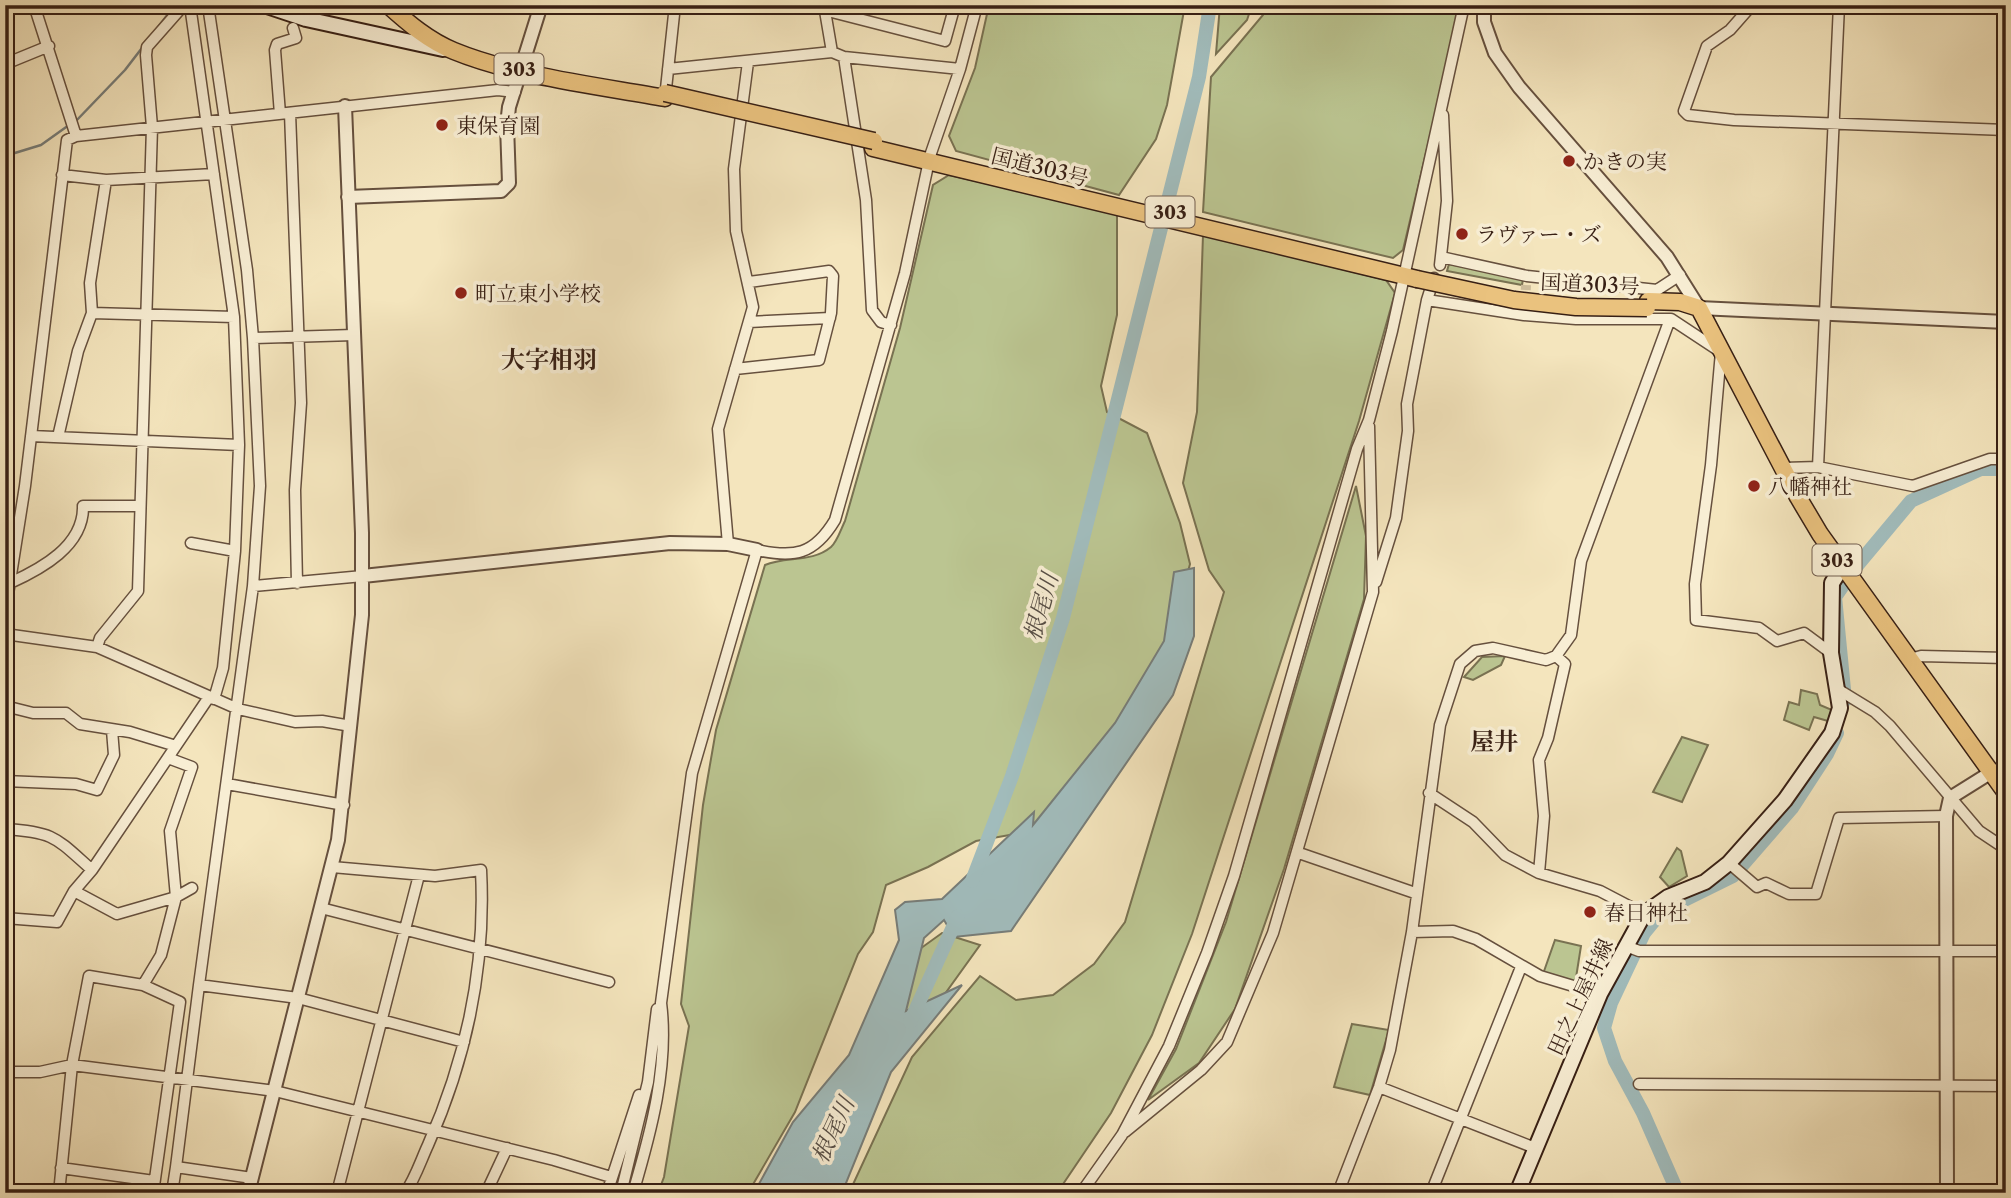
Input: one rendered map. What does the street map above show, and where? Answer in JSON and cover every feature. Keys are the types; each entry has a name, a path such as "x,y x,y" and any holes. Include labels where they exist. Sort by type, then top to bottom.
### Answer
{"highway":[{"name":"国道303号","path":"388,5 428,38 454,51 665,95 1514,300 1576,307 1648,304 1699,308"},
{"name":"国道303号","path":"397,5 432,32 457,44 523,66"},
{"name":"303","path":"1699,308 1798,498 1842,567 2006,793"}],"main road":[{"path":"264,5 306,19 454,51"},
{"name":"田之上屋井線","path":"1517,1193 1600,994 1644,914 1662,900 1733,868 1832,733 1840,708 1831,653 1832,583 1842,567"}],"street":[{"path":"5,613 31,436 62,174 67,140 73,128 34,5"},
{"path":"97,647 100,638 138,591 152,127 146,75 148,47 184,5"},
{"path":"5,918 57,922 74,891 92,870 212,698 223,668 235,551 239,445 234,317 190,5"},
{"path":"172,1193 238,709 253,586 260,486 253,338 208,5"},
{"path":"348,197 501,191 509,183 507,125 541,5"},
{"path":"665,95 675,5"},
{"path":"832,52 824,8 946,41 955,5"},
{"path":"253,586 670,544 728,544 782,555 799,554 826,536 835,520 938,160 977,5"},
{"path":"1084,1190 1122,1135 1169,1046 1207,953 1234,876 1357,449 1369,420 1405,273 1464,5"},
{"path":"1484,5 1484,22 1495,53 1519,87 1628,209 1680,275 1699,308 2006,322"},
{"path":"1752,5 1730,30 1707,47 1684,111 1693,118 2006,130"},
{"path":"1818,467 1839,5"},
{"path":"293,28 296,38 277,44 275,50 285,114 298,337 300,403 295,490 297,583"},
{"path":"5,64 49,46"},
{"path":"668,69 832,52 844,57 960,69"},
{"path":"844,57 866,200 873,310 881,322 891,325"},
{"path":"728,544 718,429 753,307 736,232 734,169 748,62"},
{"path":"73,128 152,127 498,90 515,92"},
{"path":"248,1193 332,867 344,805 363,576 345,106"},
{"path":"1442,108 1446,142 1447,201 1441,261 1527,280 1657,290 1680,275"},
{"path":"62,174 106,180 214,174"},
{"path":"58,437 78,351 92,313 90,283 106,180"},
{"path":"735,369 820,360 830,318 832,276 829,271 749,282"},
{"path":"1122,1135 1201,1070 1227,1042 1273,933 1299,853 1396,518 1408,431 1407,404 1427,300 1435,276"},
{"path":"1427,300 1576,319 1670,319 1721,352 1711,466 1695,584 1696,620 1759,628 1777,641 1804,633 1831,653"},
{"path":"92,313 234,317"},
{"path":"749,322 830,318"},
{"path":"1338,1193 1379,1087 1398,1015 1440,725 1460,664 1475,651 1493,648 1546,660 1556,656 1571,635 1581,561 1670,319"},
{"path":"253,338 354,335"},
{"path":"1369,420 1373,592"},
{"path":"31,436 239,445"},
{"path":"1784,468 1818,467 1913,486 1990,459 2006,459"},
{"path":"10,583 32,574 56,558 79,525 83,506 139,506"},
{"path":"191,543 235,551"},
{"path":"633,1193 661,1071 664,1028 661,1003 691,772 757,550"},
{"path":"5,634 97,647 238,709 295,722 321,721 351,726"},
{"path":"1539,873 1544,816 1539,761 1548,738 1565,664 1556,656"},
{"path":"1910,659 1921,656 2006,658"},
{"path":"1839,690 1875,712 1890,726 1979,831 2006,849"},
{"path":"5,706 33,713 66,713 80,724 176,746"},
{"path":"5,782 76,784 97,790 114,755 112,730"},
{"path":"143,985 160,955 176,897 170,831 192,767 168,758"},
{"path":"1947,1193 1946,817 1950,798 2006,765"},
{"path":"227,784 344,805"},
{"path":"1429,793 1473,822 1505,855 1539,873 1600,891 1644,914"},
{"path":"1733,868 1757,887 1766,883 1789,894 1816,894 1839,818 1946,817"},
{"path":"5,829 55,837 92,870"},
{"path":"1299,853 1415,893"},
{"path":"332,867 419,875 481,870 479,948 474,1003 446,1102 405,1193"},
{"path":"337,1193 419,875"},
{"path":"74,891 117,914 176,897 192,888"},
{"path":"321,908 609,982"},
{"path":"1412,932 1453,931 1476,939 1540,976 1600,994"},
{"path":"1626,946 1639,951 2006,951"},
{"path":"1431,1193 1521,967"},
{"path":"58,1193 72,1065 89,976 143,985 180,1002 167,1077 153,1193"},
{"path":"200,985 298,998 464,1042"},
{"path":"621,1193 648,1082 658,1007 661,1003"},
{"path":"5,1072 40,1072 72,1065 275,1091 508,1148 611,1177"},
{"path":"607,1193 642,1086 648,1082"},
{"path":"1639,1084 2006,1086"},
{"path":"1379,1087 1535,1148"},
{"path":"485,1193 508,1148"},
{"path":"176,1167 252,1178"},
{"path":"61,1168 154,1181"}],"green space":[{"path":"989,5 1185,5 1167,105 1156,139 1119,195 956,151 949,136 975,68"},
{"path":"1220,5 1252,5 1247,20 1216,54"},
{"path":"1266,5 1461,5 1403,250 1393,258 1203,212 1211,77 1263,15"},
{"path":"949,175 1117,213 1117,315 1101,386 1107,412 1147,433 1180,523 1190,564 1165,660 1048,828 976,841 928,867 886,885 873,932 858,954 795,1112 748,1193 658,1193 664,1177 689,1026 681,1004 703,805 716,730 765,565 824,552 835,542 845,521 900,328 933,185"},
{"path":"1203,235 1386,280 1395,293 1359,421 1192,934 1152,1035 1111,1113 1057,1193 849,1193 912,1057 980,976 1016,1000 1053,995 1094,964 1125,922 1224,592 1209,570 1183,483 1197,412"},
{"path":"1449,264 1523,279 1522,285 1447,271"},
{"path":"1356,486 1366,536 1364,599 1284,869 1235,1009 1199,1063 1148,1100 1176,1049 1226,922"},
{"path":"1505,656 1501,665 1473,680 1464,677 1482,657"},
{"path":"1801,690 1817,694 1820,705 1832,710 1828,721 1814,717 1809,730 1784,720 1789,702 1799,705"},
{"path":"1682,737 1708,745 1682,802 1653,792"},
{"path":"1677,848 1681,851 1687,876 1669,887 1660,877"},
{"path":"942,933 980,945 919,1030 874,1047 892,969"},
{"path":"1555,940 1581,946 1575,984 1543,974"},
{"path":"1352,1024 1389,1030 1370,1095 1334,1087"}],"water":[{"path":"1194,568 1194,636 1173,695 1011,931 954,937 944,920 924,938 906,1011 962,985 891,1072 842,1193 754,1193 793,1122 849,1055 899,940 895,910 905,902 942,899 1034,812 1033,825 1115,723 1164,641 1174,572"}],"waterway":[{"path":"75,122 125,70 175,5"},
{"name":"根尾川","path":"972,881 1012,776 1063,618 1199,77 1210,5"},
{"path":"5,156 41,145 69,125"},
{"path":"1845,700 1835,597 1855,568 1911,501 1981,469 2006,469"},
{"path":"1678,1193 1643,1113 1615,1061 1604,1028 1611,1003 1644,933 1662,911 1733,876 1792,808 1827,754 1837,733"},
{"name":"根尾川","path":"910,1022 958,916"}],"tunnel":[{"path":"1525,305 1526,285"}],"place":[{"name":"東保育園","path":"442,125"},
{"name":"かきの実","path":"1569,161"},
{"name":"ラヴァー・ズ","path":"1462,234"},
{"name":"町立東小学校","path":"461,293"},
{"name":"八幡神社","path":"1754,486"},
{"name":"春日神社","path":"1590,912"}],"district":[{"name":"大字相羽","path":"549,359"},
{"name":"屋井","path":"1494,741"}]}
